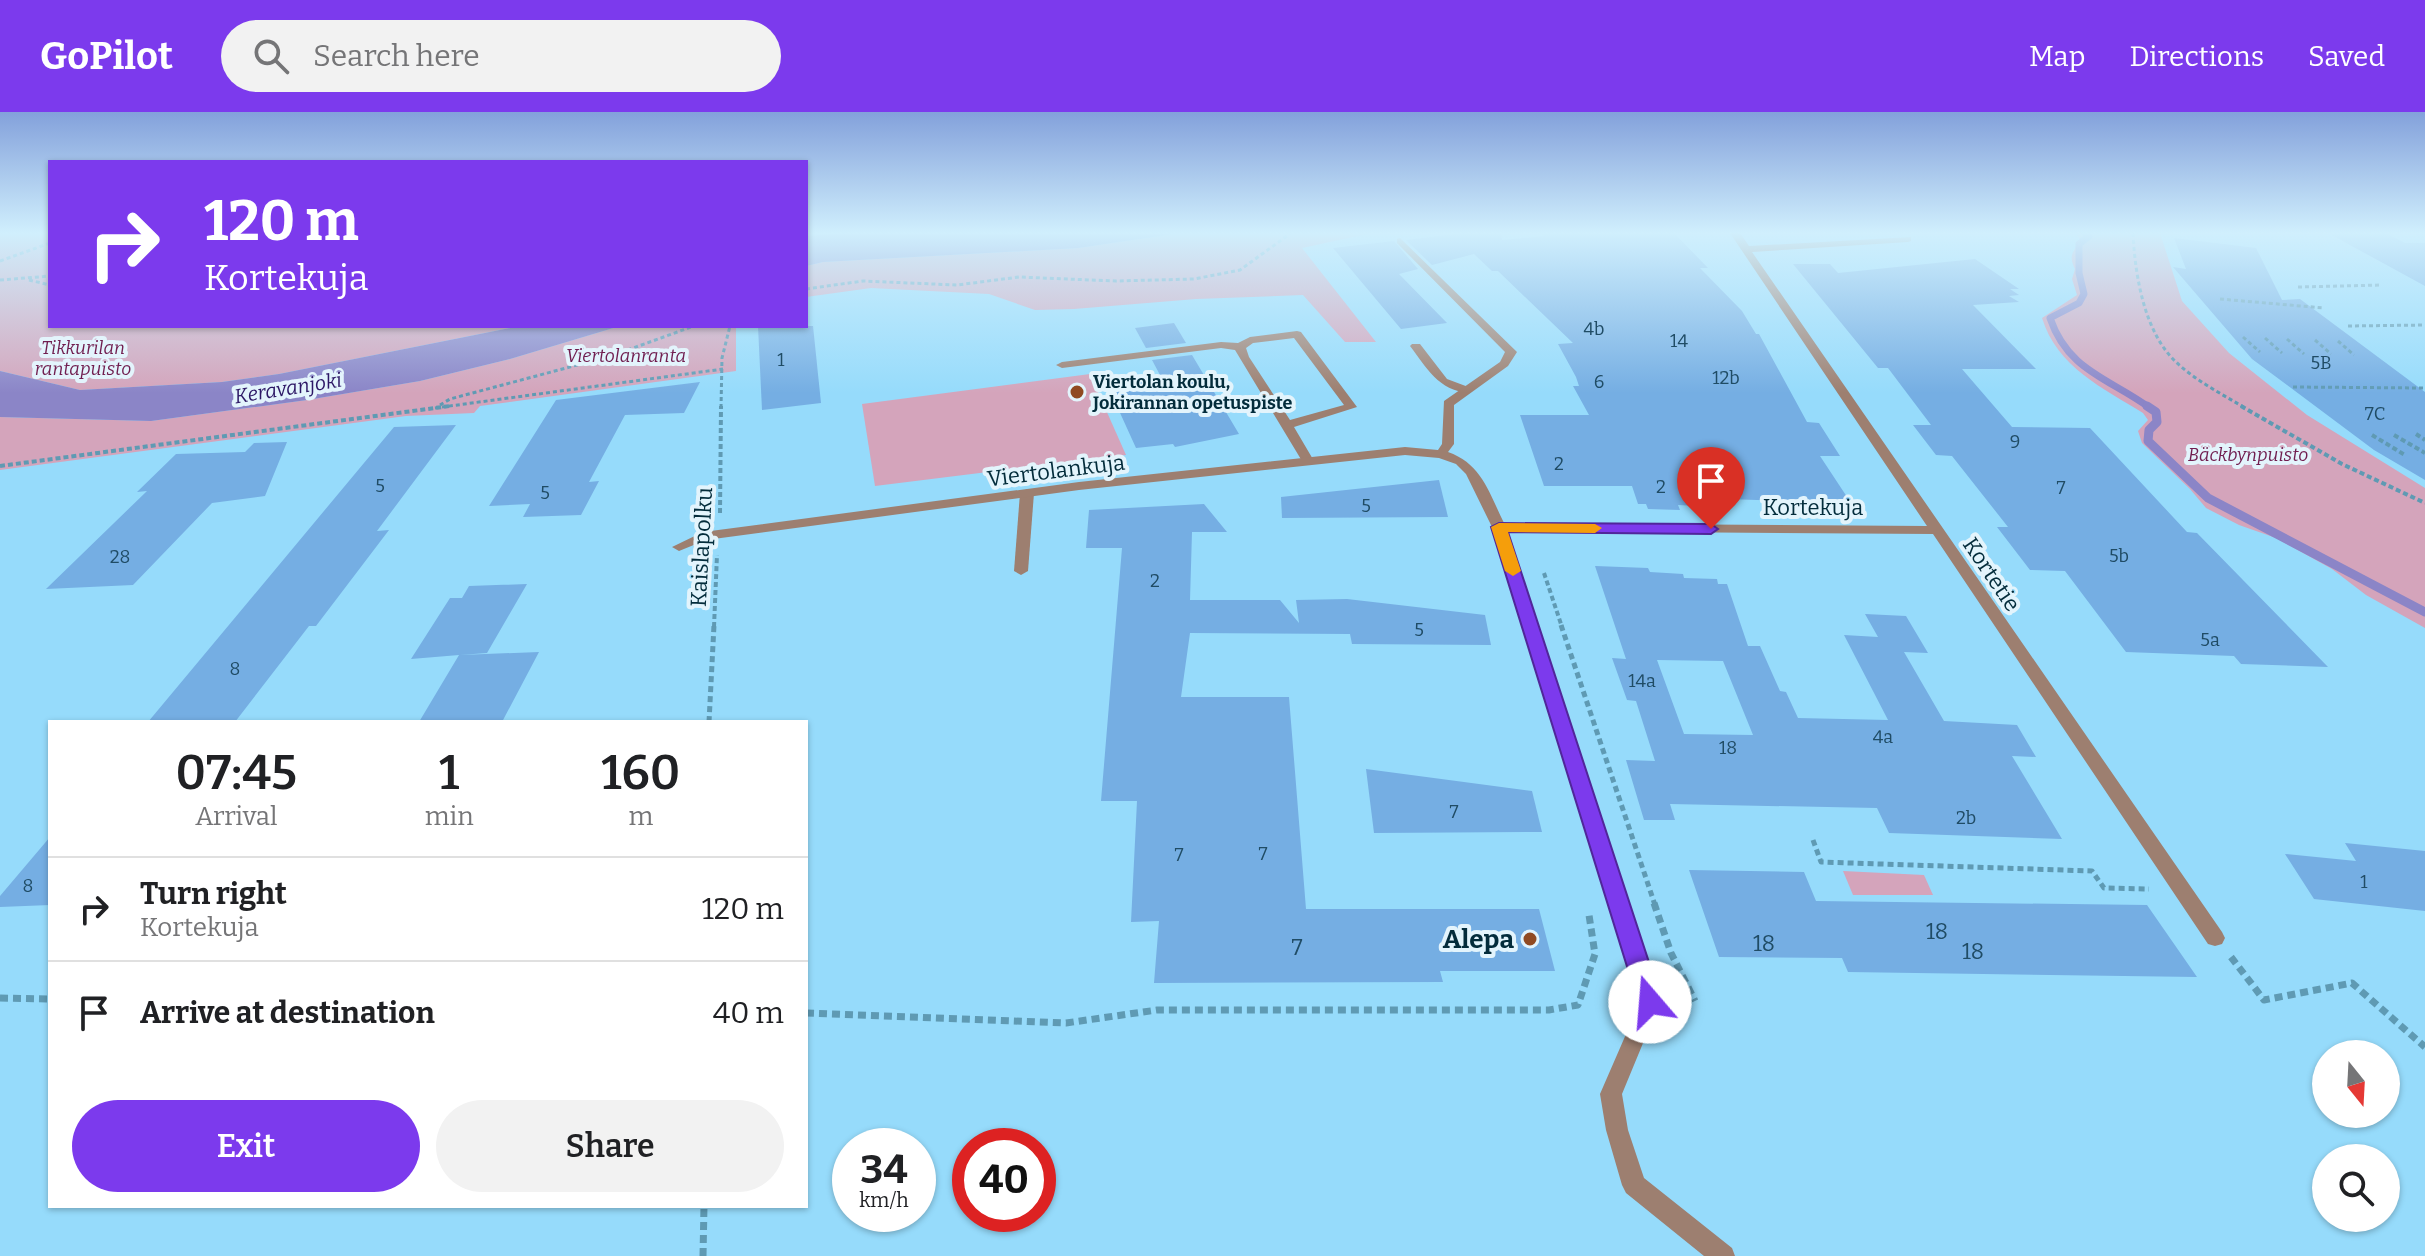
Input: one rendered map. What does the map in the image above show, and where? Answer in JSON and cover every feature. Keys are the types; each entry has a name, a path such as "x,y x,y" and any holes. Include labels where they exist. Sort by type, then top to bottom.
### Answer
{"street":[{"path":"1445,286 1511,352 1504,364 1448,404 1448,444 1441,454 1461,461 1472,473 1499,527 1650,1002 1611,1094 1617,1130 1634,1185 1723,1256"},
{"name":"Kortetie","path":"1771,286 2215,938"},
{"path":"1062,365 1221,345 1240,347 1250,340 1297,334 1351,407 1287,425"},
{"path":"1416,346 1443,381 1467,390"},
{"path":"1240,347 1243,357 1308,461"},
{"name":"Viertolankuja","path":"679,547 718,533 1027,493 1405,451 1441,454"},
{"path":"1021,571 1027,493"},
{"name":"Kortekuja","path":"1499,527 1936,530"}],"path":[{"path":"2143,286 2151,326 2176,363 2301,442 2421,504 2425,503"},
{"path":"2298,287 2323,286"},
{"path":"2220,299 2324,308"},
{"path":"2348,326 2425,325"},
{"path":"437,408 450,399 611,356 688,328"},
{"name":"Kaislapolku","path":"709,720 722,358 730,328"},
{"path":"2243,337 2260,352"},
{"path":"2265,338 2282,353"},
{"path":"2287,339 2304,354"},
{"path":"2315,340 2331,354"},
{"path":"2338,341 2354,355"},
{"path":"0,466 723,372"},
{"path":"2293,387 2425,388"},
{"path":"2416,434 2425,440"},
{"path":"2372,435 2405,455"},
{"path":"2394,435 2425,453"},
{"path":"1533,528 1542,544 1539,559 1671,953 1695,1001"},
{"path":"1813,840 1821,862 2092,871 2104,888 2182,890"},
{"path":"808,1013 1066,1023 1157,1010 1549,1010 1578,1005 1595,954 1586,903"},
{"path":"2215,938 2264,1000 2352,983 2425,1047"},
{"path":"0,998 48,999"},
{"path":"703,1256 705,1208"}],"green space":[{"name":"Tikkurilan rantapuisto","path":"0,286 48,286 48,328 510,328 279,374 222,382 80,390 0,371"},
{"path":"808,286 1332,286 1376,342 1345,342 1303,295 1035,310 989,294 871,288 808,297"},
{"name":"Bäckbynpuisto","path":"2074,286 2177,286 2182,301 2229,353 2307,415 2425,488 2425,628 2366,595 2332,569 2276,538 2239,525 2206,508 2142,443 2138,431 2148,420 2143,413 2097,385 2058,350 2042,318 2077,295"},
{"name":"Viertolanranta","path":"613,328 736,328 736,371 480,406 474,413 406,416 0,470 0,417 151,421 420,381 510,359"},
{"path":"1090,374 1126,455 875,486 862,404"},
{"path":"1843,871 1924,875 1933,895 1853,895"}],"water":[{"name":"Keravanjoki","path":"510,328 613,328 510,359 420,381 307,400 151,421 0,417 0,371 80,390 222,382 279,374"}],"building":[{"path":"1365,286 1411,286 1447,323 1401,329"},
{"path":"1514,286 1718,286 1759,334 1807,422 1819,423 1840,456 1820,456 1851,503 1695,498 1698,506 1678,505 1680,510 1648,509 1646,504 1638,504 1632,486 1544,486 1520,415 1589,415 1573,386 1579,386 1576,377 1558,344 1573,343"},
{"path":"1811,286 2015,286 2019,289 2010,289 2019,295 2009,296 2019,302 1973,305 2036,369 1962,369 2012,427 2090,428 2187,532 2197,533 2328,667 2241,664 2234,656 2126,652 2065,571 2030,570 1997,527 2008,527 1952,456 1936,455 1913,425 1931,425 1888,368 1878,368"},
{"path":"2190,286 2275,286 2282,300 2300,299 2425,392 2425,480 2374,450 2252,359"},
{"path":"1174,323 1186,343 1146,348 1135,328"},
{"path":"813,326 821,403 762,410 758,328"},
{"path":"1192,355 1239,434 1175,447 1173,444 1136,448 1106,382 1160,375 1152,360"},
{"path":"700,382 684,413 625,415 589,482 599,481 581,515 523,517 530,504 489,506 556,400"},
{"path":"456,425 377,531 389,530 316,626 309,626 237,720 150,720 394,427"},
{"path":"287,442 265,496 212,503 133,585 46,589 147,491 137,492 176,454 245,452 254,443"},
{"path":"1439,480 1448,517 1282,518 1281,497"},
{"path":"1204,504 1227,532 1192,532 1190,600 1280,600 1299,623 1296,600 1347,599 1485,615 1491,645 1352,644 1350,634 1190,633 1181,697 1289,697 1306,909 1539,909 1555,971 1440,971 1443,982 1154,983 1159,921 1131,922 1137,801 1101,801 1122,548 1086,548 1089,510"},
{"path":"1595,566 1648,568 1650,572 1683,574 1684,578 1717,579 1718,584 1727,584 1748,646 1760,646 1780,691 1786,692 1798,718 1888,720 1844,635 1878,637 1865,614 1906,616 1928,653 1904,652 1944,721 2017,725 2036,757 2012,756 2062,839 1889,833 1877,808 1670,804 1675,820 1644,820 1626,760 1655,761 1636,701 1627,700 1612,658 1626,659","holes":["1657,660 1723,661 1753,735 1684,734"]},
{"path":"527,584 487,653 460,655 539,652 503,720 420,720 459,655 411,659 450,598 462,598 469,586"},
{"path":"1366,769 1532,791 1542,832 1374,833"},
{"path":"48,839 48,905 0,907 0,896"},
{"path":"2345,843 2425,851 2425,911 2314,899 2285,854 2356,861"},
{"path":"1689,870 1804,872 1816,901 2147,905 2197,977 1848,972 1842,958 1719,957"}],"waterway":[{"path":"2082,286 2084,294 2079,303 2050,318 2058,336 2067,350 2091,372 2156,412 2157,422 2149,430 2148,441 2208,498 2425,612"}],"slow traffic":[{"path":"1513,571 1499,527 1595,528"}],"place":[{"name":"Viertolan koulu, Jokirannan opetuspiste","path":"1077,392"},
{"name":"Alepa","path":"1530,939"}],"route":[{"path":"1650,1002 1499,527 1711,529"}]}
